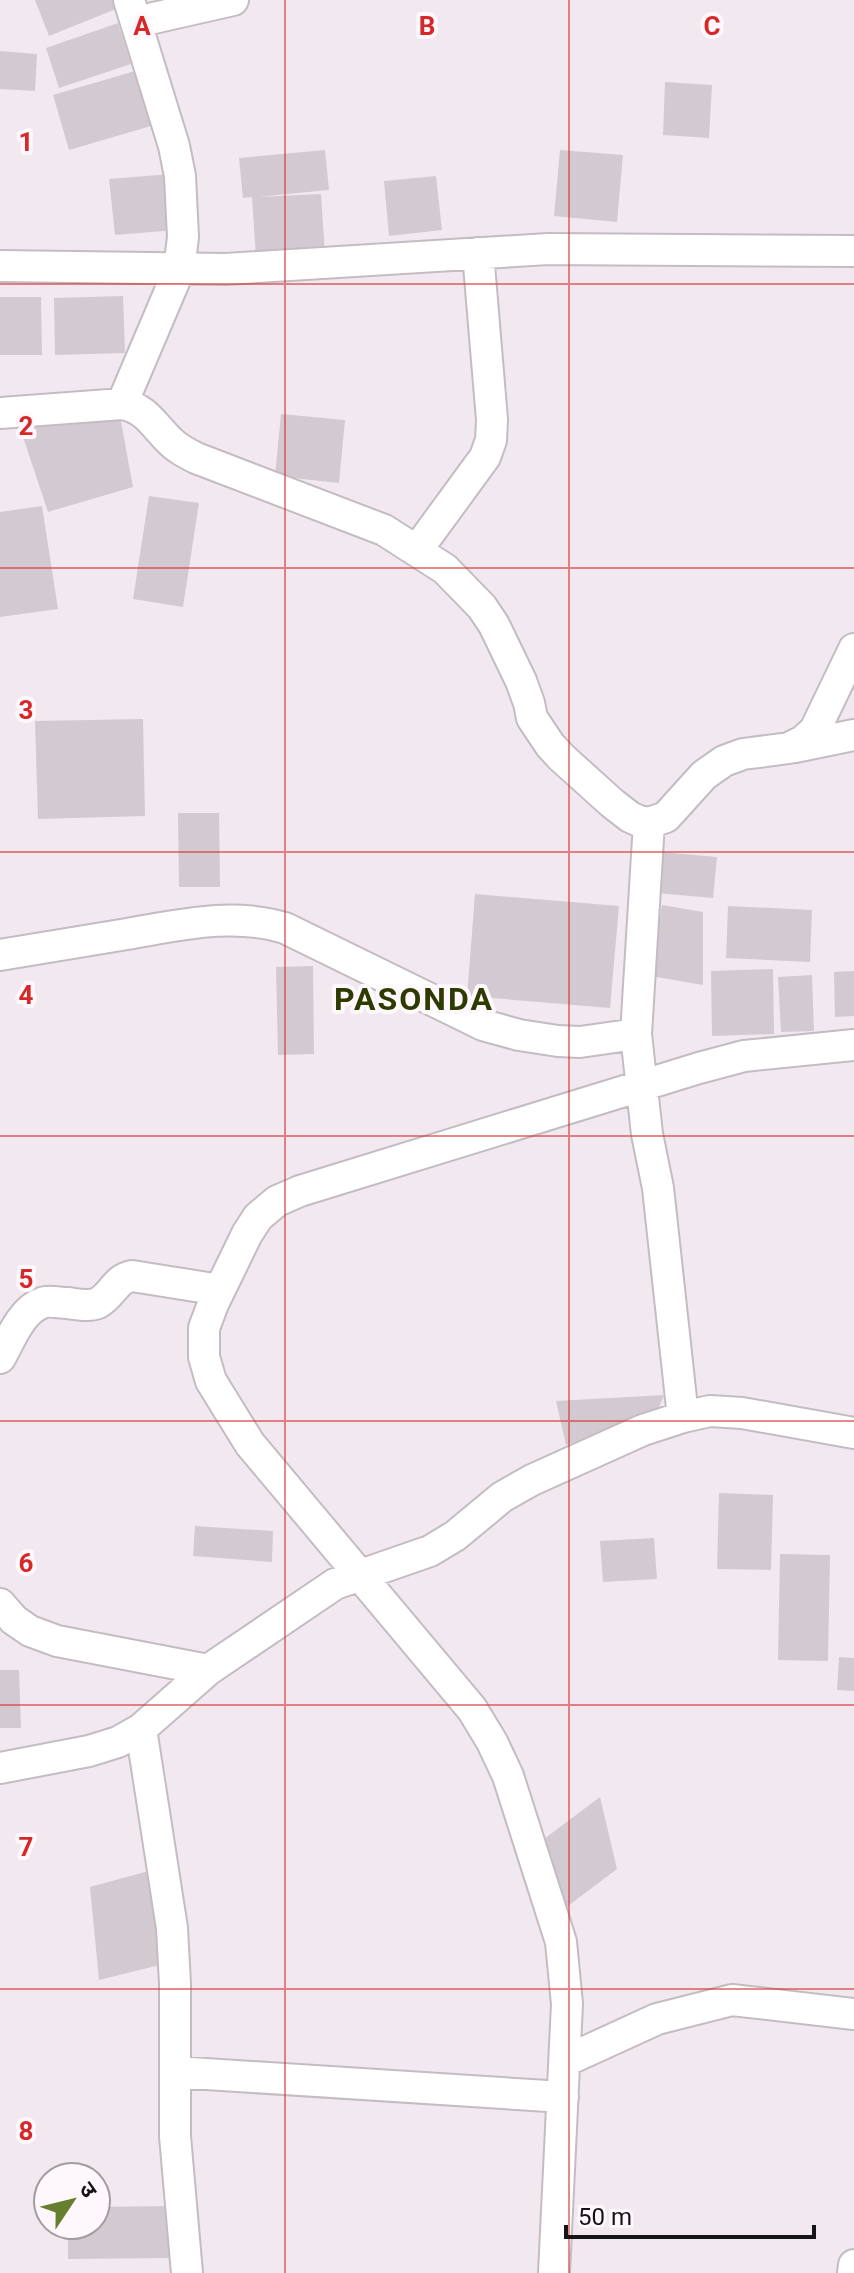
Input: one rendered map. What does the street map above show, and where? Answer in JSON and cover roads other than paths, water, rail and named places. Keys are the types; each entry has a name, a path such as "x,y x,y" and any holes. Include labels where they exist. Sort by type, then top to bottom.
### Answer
{"street":[{"path":"122,404 179,270 183,237 180,176 168,122 132,11 233,0"},
{"path":"0,266 226,269 548,249 854,251"},
{"path":"417,550 485,457 491,440 478,253"},
{"path":"0,413 122,404 134,406 177,448 196,458 373,526 417,550 464,587 494,625 521,681 532,718 550,745 621,810 639,821 649,823 666,817 704,775 724,761 743,754 854,735"},
{"path":"789,748 815,730 854,649"},
{"path":"649,823 636,1034 647,1134 658,1188 683,1417"},
{"path":"0,955 197,922 262,921 285,928 483,1025 558,1041 580,1042 636,1034"},
{"path":"554,2273 567,2004 561,1942 508,1776 472,1709 250,1444 211,1381 204,1357 204,1328 247,1234 258,1217 277,1201 300,1191 744,1056 854,1045"},
{"path":"0,1358 21,1321 35,1307 47,1302 94,1305 127,1276 220,1290"},
{"path":"0,1768 89,1751 118,1742 141,1729 208,1670 335,1584 430,1551 455,1536 502,1497 532,1480 643,1430 710,1411 742,1413 854,1433"},
{"path":"0,1604 14,1620 30,1631 57,1641 208,1670"},
{"path":"141,1729 172,1928 175,2136 187,2273"},
{"path":"565,2061 657,2019 732,2000 854,2014"},
{"path":"175,2072 563,2097"},
{"path":"853,2273 854,2265"}],"district":[{"name":"PASONDA","path":"414,999"}]}
